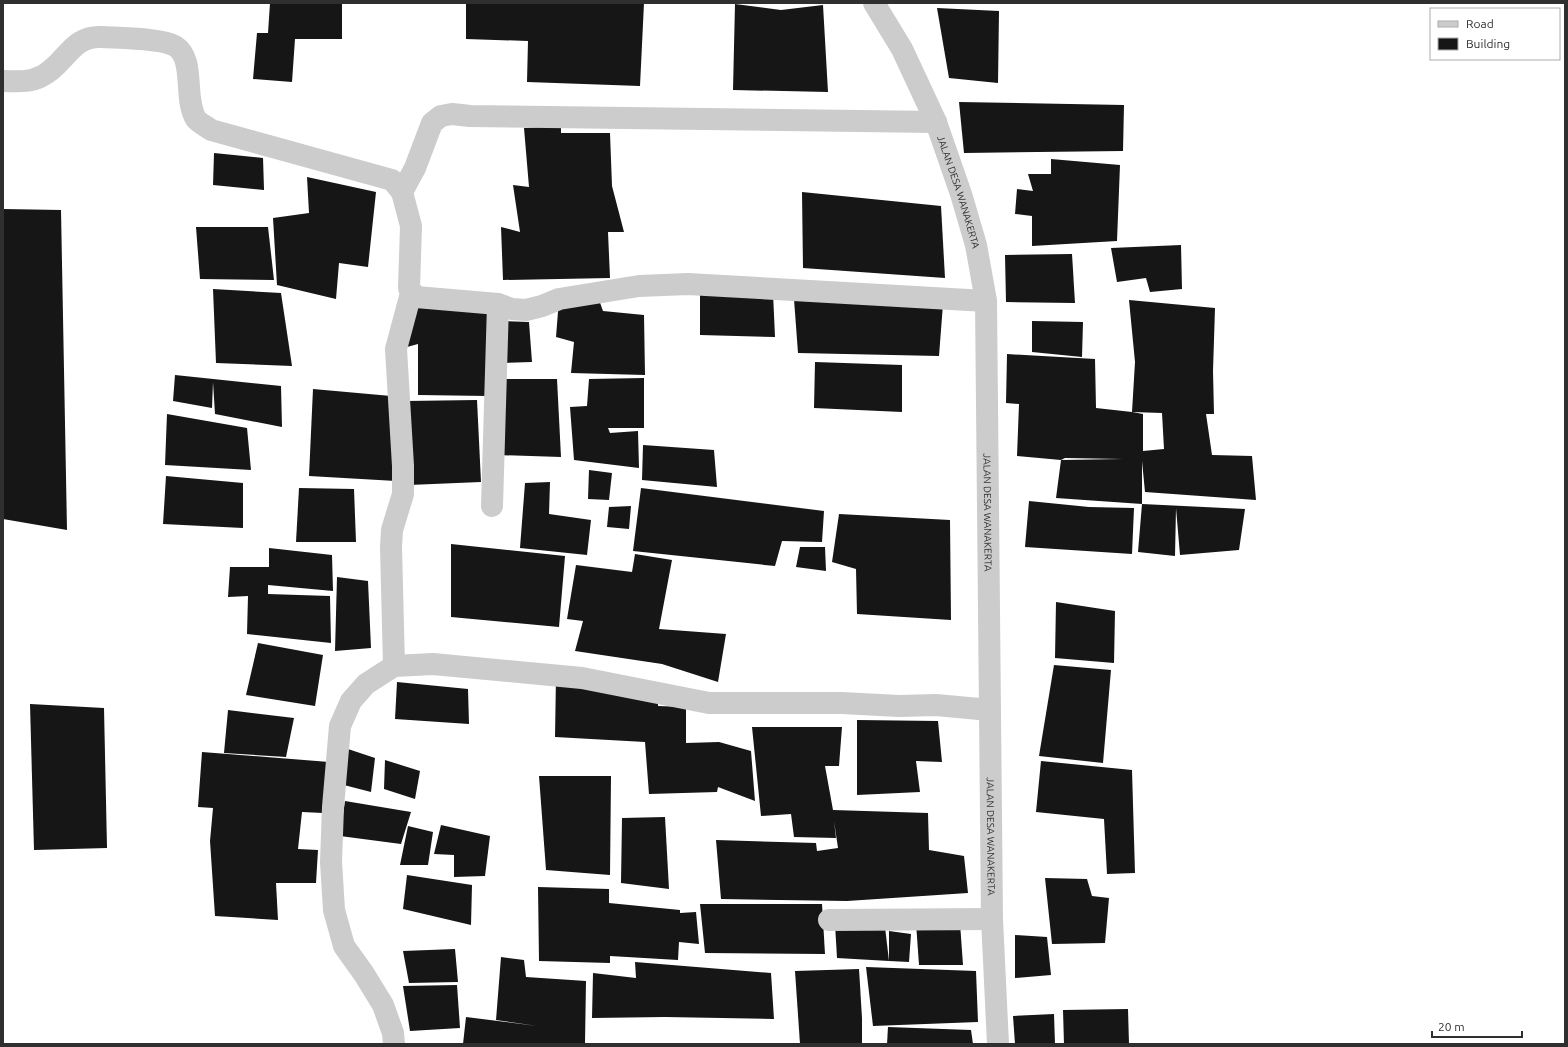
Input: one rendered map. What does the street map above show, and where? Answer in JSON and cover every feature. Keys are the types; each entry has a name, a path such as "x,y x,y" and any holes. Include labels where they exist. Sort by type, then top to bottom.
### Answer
{"street":[{"name":"JALAN DESA WANAKERTA","path":"874,3 902,49 936,122 961,194 976,245 986,301 992,919 998,1044"},
{"path":"3,81 28,81 41,77 61,62 67,52 88,37 163,41 175,46 185,56 190,107 197,120 211,130 392,180 402,192 411,226 409,288 416,297 498,304 512,309 526,310 542,306 559,299 640,286 688,284 986,301"},
{"path":"402,192 415,168 432,122 440,116 452,114 470,116 936,122"},
{"path":"394,666 391,547 392,530 403,494 403,466 396,349 411,292"},
{"path":"492,506 498,304"},
{"path":"394,1044 393,1033 382,1005 364,974 344,946 334,910 331,862 333,807 340,726 351,700 366,684 394,666 433,664 582,678 709,703 842,703 899,706 936,705 990,710"},
{"path":"829,920 992,919"}],"building":[{"path":"270,3 342,3 342,39 295,39 292,82 253,79 257,33 268,33"},
{"path":"466,3 644,3 640,86 527,82 528,41 466,39"},
{"path":"735,4 781,10 823,5 828,92 733,90"},
{"path":"937,8 999,11 998,83 949,78"},
{"path":"959,102 1124,105 1123,151 964,153"},
{"path":"561,126 561,133 610,133 612,186 624,232 608,232 610,278 503,280 501,227 520,232 513,185 529,187 524,128"},
{"path":"214,153 263,158 264,190 213,185"},
{"path":"1051,159 1120,165 1117,241 1032,246 1032,216 1015,214 1017,189 1033,191 1028,174 1051,174"},
{"path":"307,177 376,192 368,267 339,263 336,299 277,285 273,218 309,213"},
{"path":"802,192 941,206 945,278 803,268"},
{"path":"3,209 61,210 67,530 3,519"},
{"path":"196,227 268,227 274,280 200,279"},
{"path":"1181,245 1182,289 1150,292 1146,278 1117,282 1111,248"},
{"path":"1072,254 1075,303 1006,302 1005,255"},
{"path":"700,284 773,293 775,337 700,335"},
{"path":"213,289 281,293 292,366 216,363"},
{"path":"598,297 603,311 644,315 645,375 571,373 574,342 556,337 559,299"},
{"path":"794,299 943,304 939,356 798,353"},
{"path":"1129,300 1215,308 1213,371 1214,414 1206,414 1212,455 1252,456 1256,500 1145,492 1142,461 1142,504 1056,498 1061,460 1017,456 1019,404 1006,403 1007,354 1095,359 1096,408 1132,412 1135,362","holes":["1132,412 1162,413 1164,449 1143,451 1143,414","1065,458 1123,459 1061,460"]},
{"path":"412,302 489,310 488,396 418,395 418,344 407,347"},
{"path":"502,321 529,322 532,362 502,363"},
{"path":"1032,321 1083,322 1082,357 1032,352"},
{"path":"815,362 902,365 902,412 814,408"},
{"path":"175,375 281,386 282,427 215,414 213,382 212,408 173,401"},
{"path":"644,378 644,428 608,428 610,433 638,431 639,468 574,460 570,407 587,406 589,379"},
{"path":"498,379 557,379 561,457 497,455"},
{"path":"313,389 391,396 396,481 309,476"},
{"path":"477,400 481,482 409,485 406,401"},
{"path":"167,414 247,428 251,470 165,465"},
{"path":"643,445 714,450 717,487 642,480"},
{"path":"589,470 612,473 609,500 588,499"},
{"path":"166,476 243,483 243,528 163,524"},
{"path":"550,482 549,514 591,520 587,555 520,548 525,483"},
{"path":"299,488 354,489 356,542 296,542"},
{"path":"641,488 824,511 822,542 782,541 775,566 633,551"},
{"path":"1029,501 1089,507 1134,508 1132,554 1025,547"},
{"path":"1142,504 1245,509 1239,550 1180,555 1176,508 1175,556 1138,552"},
{"path":"631,506 629,529 607,527 609,507"},
{"path":"839,514 950,520 951,620 857,614 856,569 832,562"},
{"path":"451,544 565,556 559,627 451,617"},
{"path":"800,547 825,547 826,571 796,567"},
{"path":"269,548 332,555 333,591 268,585 268,594 330,596 331,643 247,634 248,596 228,597 230,567 269,567"},
{"path":"635,554 672,560 659,629 726,634 718,682 662,664 575,651 583,621 567,619 576,565 632,572"},
{"path":"337,577 368,581 371,648 335,651"},
{"path":"1056,602 1115,611 1114,663 1055,658"},
{"path":"258,643 323,655 315,706 246,695"},
{"path":"1054,665 1111,670 1103,763 1039,756"},
{"path":"556,676 658,698 658,706 686,707 686,743 719,742 751,751 755,801 718,787 717,792 649,794 645,742 555,737"},
{"path":"397,682 468,689 469,724 395,719"},
{"path":"30,704 104,708 107,848 34,850"},
{"path":"228,710 294,718 286,757 224,753"},
{"path":"857,720 938,721 942,762 916,761 920,792 857,795"},
{"path":"752,727 842,727 839,766 825,766 833,810 928,813 929,850 964,856 968,893 847,901 721,899 716,840 816,843 817,851 838,848 834,821 836,838 794,837 791,814 761,816"},
{"path":"345,748 375,758 371,792 340,784"},
{"path":"202,752 329,762 323,813 302,812 298,849 318,850 316,883 276,883 278,920 215,916 210,841 213,808 198,807"},
{"path":"385,760 420,771 415,799 384,789"},
{"path":"1041,761 1132,770 1135,873 1107,874 1104,819 1036,812"},
{"path":"539,776 611,776 610,875 546,870"},
{"path":"345,801 411,812 401,844 340,836"},
{"path":"665,817 669,889 621,883 622,818"},
{"path":"441,825 490,836 485,876 454,877 454,855 434,854"},
{"path":"408,826 433,832 428,865 400,865"},
{"path":"407,875 472,885 471,925 403,909"},
{"path":"1045,878 1087,879 1092,896 1109,898 1105,943 1052,944"},
{"path":"538,887 609,889 609,903 680,910 680,913 696,912 699,944 679,942 678,960 610,956 610,963 539,961"},
{"path":"700,904 822,904 825,954 705,953"},
{"path":"916,923 960,923 963,965 919,965"},
{"path":"835,924 885,927 889,961 837,958"},
{"path":"889,931 911,934 909,962 889,961"},
{"path":"1015,935 1047,937 1051,975 1015,978"},
{"path":"455,949 458,982 409,983 403,951"},
{"path":"501,957 524,960 526,977 586,981 585,1044 463,1044 466,1017 537,1026 496,1020"},
{"path":"635,962 771,973 774,1019 665,1017 592,1018 593,973 636,978"},
{"path":"866,967 976,971 978,1022 873,1026"},
{"path":"859,969 862,1044 800,1044 795,971"},
{"path":"457,985 460,1028 410,1031 403,986"},
{"path":"1128,1009 1129,1044 1064,1044 1063,1010"},
{"path":"1054,1014 1055,1044 1015,1044 1013,1016"},
{"path":"888,1027 971,1030 973,1044 887,1044"}]}
